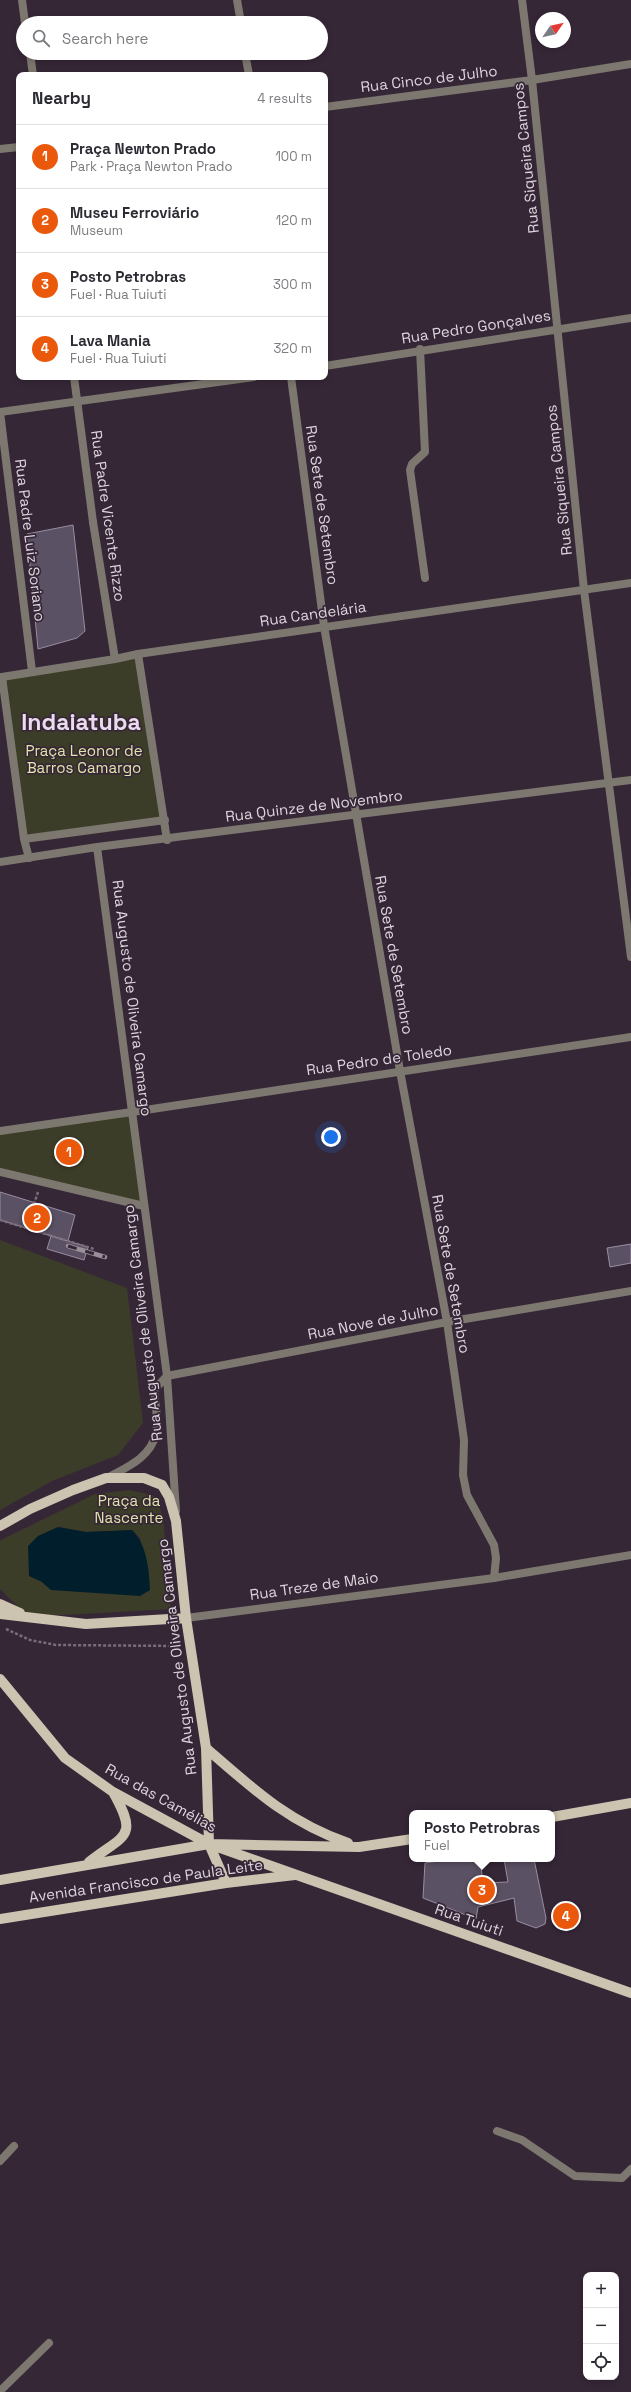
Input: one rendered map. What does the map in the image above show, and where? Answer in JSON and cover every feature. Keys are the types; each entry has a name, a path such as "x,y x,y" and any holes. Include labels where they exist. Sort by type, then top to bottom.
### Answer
{"main road":[{"path":"0,1526 44,1502 106,1478 144,1478 162,1485 169,1497 176,1521"},
{"name":"Rua Augusto de Oliveira Camargo","path":"176,1521 186,1618 206,1748 209,1844"},
{"path":"0,1604 28,1617"},
{"name":"Rua Treze de Maio","path":"0,1614 86,1624 186,1618"},
{"name":"Rua das Camélias","path":"0,1679 65,1758 112,1792 209,1844 297,1874"},
{"path":"206,1748 282,1811 322,1834 359,1847"},
{"path":"87,1864 122,1839 128,1827 124,1813 112,1792"},
{"path":"555,1817 631,1803"},
{"name":"Avenida Francisco de Paula Leite","path":"0,1880 209,1844 359,1847 409,1839"},
{"path":"209,1844 226,1883"},
{"name":"Avenida Francisco de Paula Leite","path":"0,1919 226,1883 297,1874"},
{"name":"Rua Tuiuti","path":"297,1874 631,1992"}],"street":[{"path":"22,0 25,16"},
{"path":"237,0 240,16"},
{"name":"Rua Siqueira Campos","path":"522,0 532,80 584,590 631,957"},
{"path":"31,60 33,72"},
{"path":"246,60 248,72"},
{"name":"Rua Cinco de Julho","path":"328,107 532,80 631,64"},
{"path":"0,149 16,147"},
{"name":"Rua Pedro Gonçalves","path":"328,365 558,328 631,318"},
{"path":"420,350 425,452 412,464 410,470 425,578"},
{"name":"Rua Padre Vicente Rizzo","path":"74,380 93,522 115,659"},
{"path":"0,412 232,380"},
{"name":"Rua Sete de Setembro","path":"291,380 324,626 355,815 400,1071 447,1322 464,1440 463,1475 467,1495 494,1545 496,1558 494,1578"},
{"name":"Rua Padre Luiz Soriano","path":"0,412 32,672"},
{"name":"Rua Candelária","path":"1,677 138,654 324,626 631,583"},
{"path":"138,654 168,840"},
{"path":"1,677 24,839 29,858"},
{"name":"Rua Quinze de Novembro","path":"0,862 97,847 168,840 631,780"},
{"path":"24,839 165,820"},
{"name":"Rua Augusto de Oliveira Camargo","path":"97,847 167,1376 176,1521"},
{"name":"Rua Pedro de Toledo","path":"0,1131 631,1037"},
{"path":"0,1172 144,1206"},
{"name":"Rua Nove de Julho","path":"167,1376 447,1322 631,1291"},
{"path":"106,1478 140,1460 149,1448 156,1433 154,1390 167,1376"},
{"name":"Rua Treze de Maio","path":"186,1618 494,1578 631,1555"},
{"path":"497,2131 522,2140 575,2176 622,2178 631,2168"},
{"path":"0,2161 14,2146"},
{"path":"0,2391 49,2343"}],"path":[{"path":"26,1228 41,1182"},
{"path":"0,1220 94,1249"},
{"path":"0,1626 30,1640 56,1645 191,1646"}],"green space":[{"name":"Praça Leonor de Barros Camargo","path":"138,654 165,820 24,839 2,677"},
{"path":"132,1112 144,1206 0,1172 0,1131"},
{"path":"0,1240 127,1288 143,1423 118,1455 52,1481 0,1510"},
{"name":"Praça da Nascente","path":"130,1490 155,1496 163,1516 171,1609 28,1617 0,1589 0,1541 95,1494","holes":["58,1527 86,1532 132,1530 140,1538 149,1572 51,1590 42,1582"]}],"water":[{"path":"58,1527 86,1532 132,1530 137,1536 144,1550 148,1566 150,1590 140,1596 51,1590 42,1582 29,1576 28,1546 38,1536"}],"building":[{"path":"73,525 85,631 77,638 38,649 27,534"},
{"path":"0,1192 75,1215 68,1241 0,1220"},
{"path":"51,1236 88,1247 84,1260 47,1249"},
{"path":"631,1244 631,1263 610,1267 607,1248"},
{"path":"480,1862 483,1883 508,1882 505,1862 535,1862 546,1918 545,1924 536,1928 517,1921 514,1898 478,1907 476,1919 423,1898 425,1863"},
{"path":"565,1902 576,1906 567,1931 556,1927"}],"railway":[{"path":"68,1246 105,1257"}],"place":[{"name":"Praça Newton Prado","path":"69,1152"},
{"name":"Museu Ferroviário","path":"37,1218"},
{"name":"Posto Petrobras","path":"482,1890"},
{"name":"Lava Mania","path":"566,1916"}],"district":[{"name":"Indaiatuba","path":"81,722"}]}
